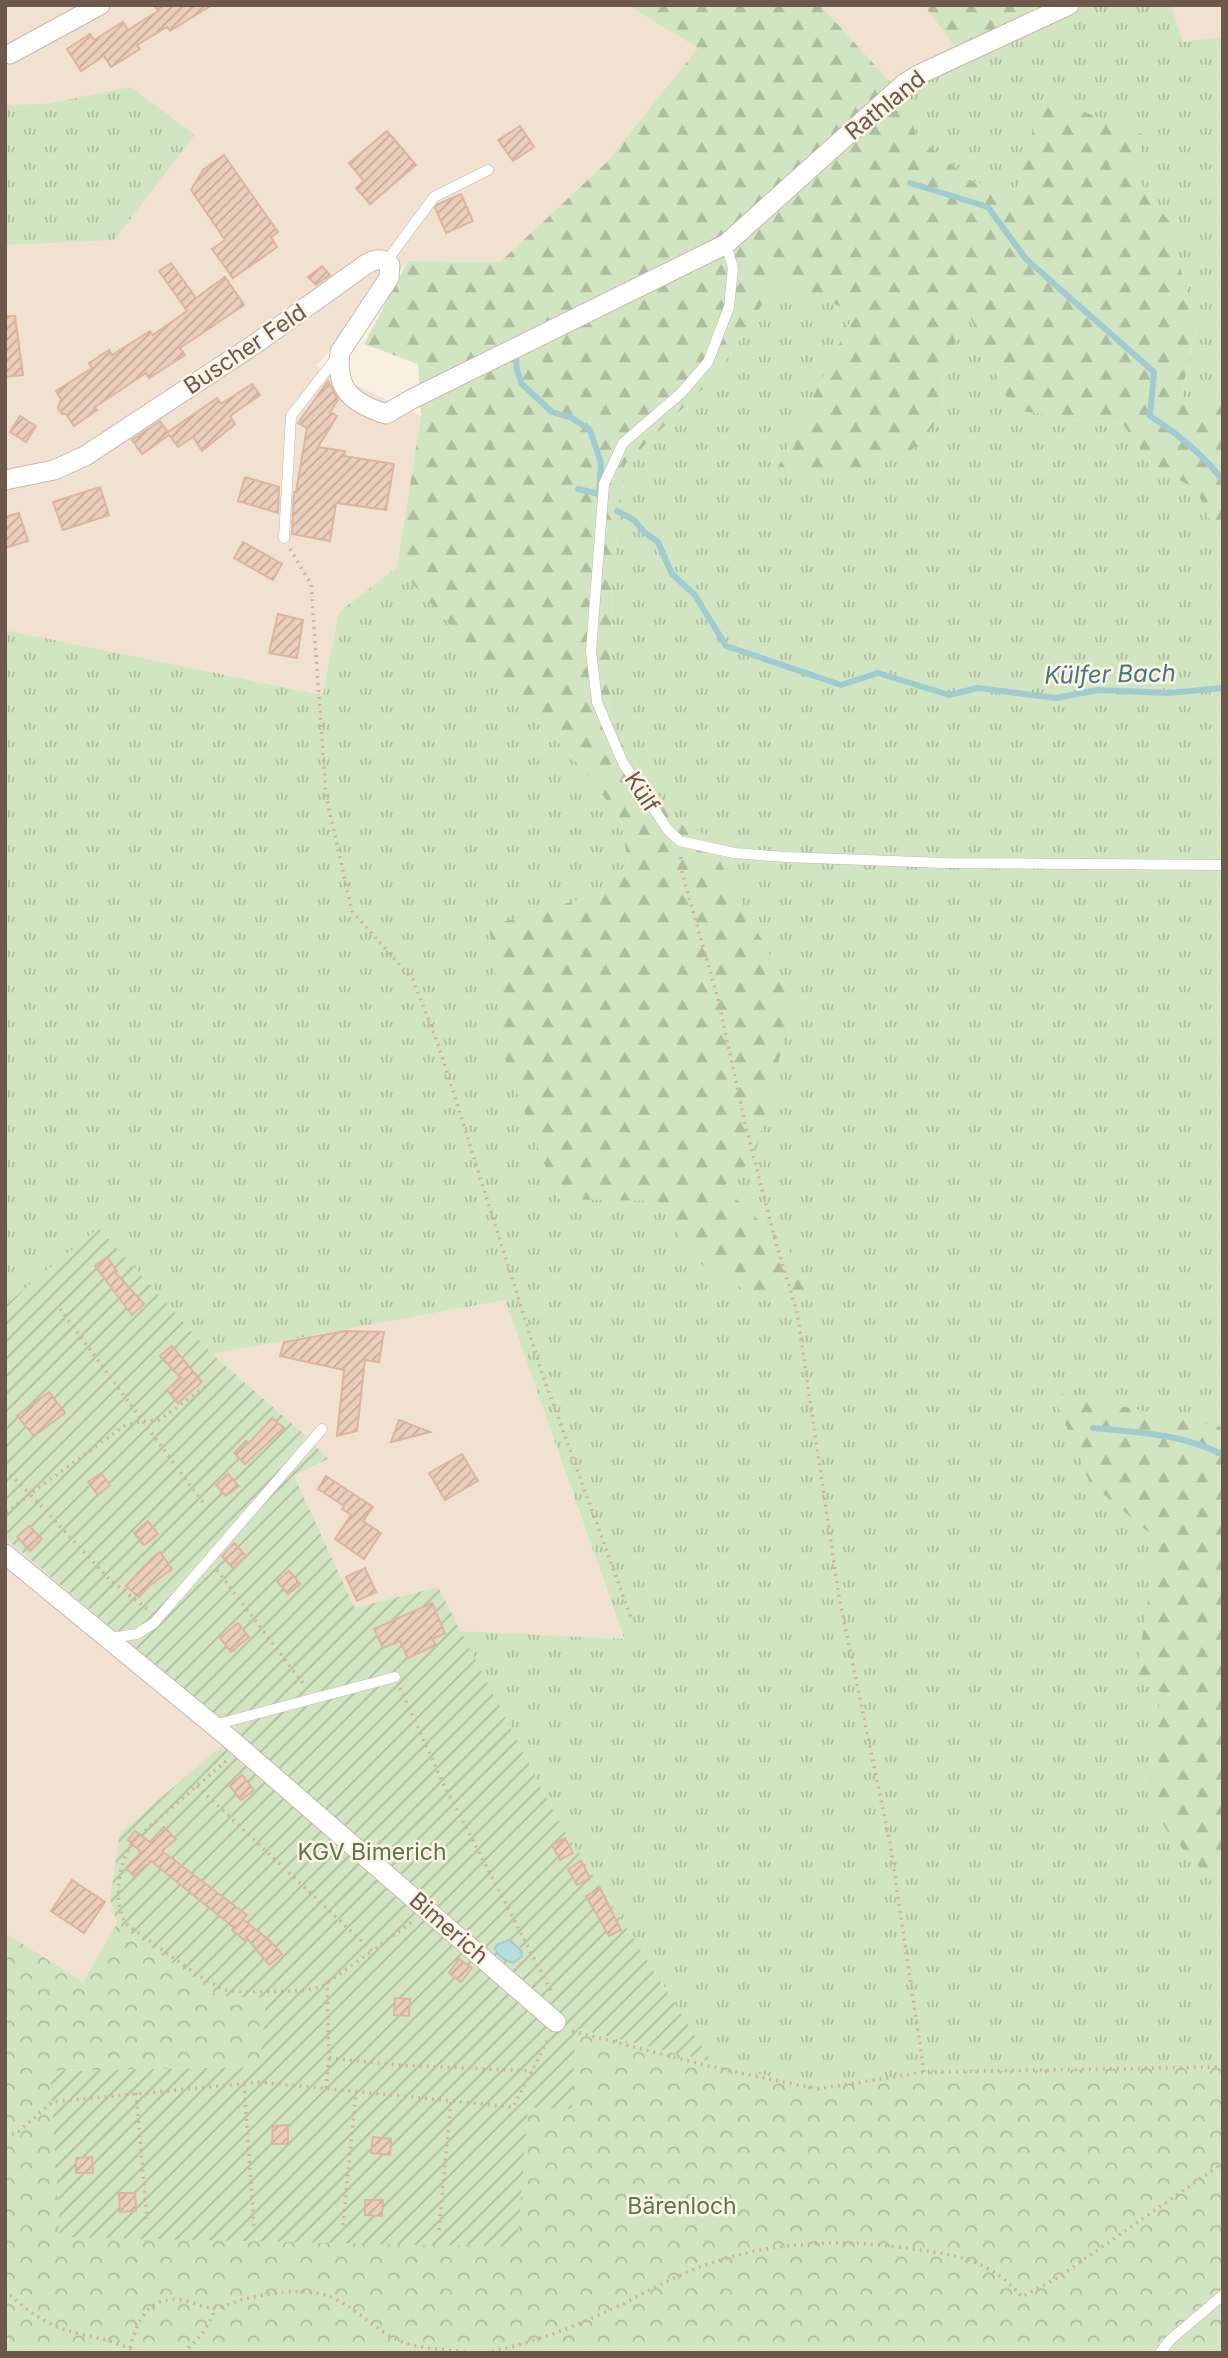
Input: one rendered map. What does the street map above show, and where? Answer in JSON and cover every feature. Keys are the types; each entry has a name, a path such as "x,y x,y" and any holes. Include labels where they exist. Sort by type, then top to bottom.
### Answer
{"street":[{"path":"10,54 100,5"},
{"name":"Rathland","path":"726,244 904,84 1069,5"},
{"path":"386,262 390,265 390,278 340,352 339,364 341,381 352,399 367,408 386,414 726,244"},
{"name":"Buscher Feld","path":"5,480 54,470 85,456 255,344 372,260 386,262"},
{"name":"Bimerich","path":"5,1554 241,1748 556,2022"}],"lane":[{"path":"386,262 434,197 488,170"},
{"name":"Külf","path":"680,841 658,817 623,763 597,702 591,651 604,484 623,443 681,393 708,362 729,307 733,268 726,244"},
{"path":"284,538 291,416 340,352"},
{"path":"680,841 734,853 786,857 944,863 1223,864"},
{"path":"106,1638 137,1634 158,1617 322,1429"},
{"path":"214,1726 395,1676"},
{"path":"1160,2353 1170,2340 1223,2295"}],"path":[{"path":"284,538 311,584 326,796 352,911 413,980 423,1005 438,1044 542,1373 631,1618"},
{"path":"680,841 681,869 719,999 745,1122 774,1236 797,1312 839,1597 890,1843 924,2072"},
{"path":"60,1309 204,1504"},
{"path":"5,1514 124,1426 159,1420 208,1385"},
{"path":"5,1470 109,1578 158,1617"},
{"path":"209,1559 315,1699"},
{"path":"5,2134 16,2134 52,2102 260,2082 513,2107 556,2022 555,1999 444,1785 395,1676"},
{"path":"241,1748 134,1839 128,1848 118,1894 121,1915 126,1924 223,1990 301,1991 321,1987 429,1910"},
{"path":"197,1786 372,1951"},
{"path":"326,2089 329,2058 327,1982"},
{"path":"556,2022 576,2034 712,2067 818,2088 924,2072 1223,2067"},
{"path":"329,2058 396,2065 533,2071"},
{"path":"244,2084 254,2226"},
{"path":"343,2225 356,2092"},
{"path":"136,2093 147,2218"},
{"path":"439,2230 451,2101"},
{"path":"485,2353 579,2324 685,2273 721,2260 764,2249 807,2244 868,2243 950,2255 995,2271 1009,2281 1022,2297 1058,2278 1223,2163"},
{"path":"5,2290 41,2321 78,2334 108,2339 137,2353"},
{"path":"130,2348 145,2311 164,2299 183,2300 215,2308 245,2299 291,2292 324,2295 406,2343 473,2353"},
{"path":"183,2353 204,2334 215,2308"}],"shaded area":[{"path":"5,5 627,5 699,48 606,163 500,262 408,261 316,366 421,416 397,567 339,612 324,695 5,630"},
{"path":"820,5 924,5 957,50 893,85"},
{"path":"1171,5 1223,5 1223,36 1183,42"},
{"path":"505,1300 624,1640 460,1631 438,1587 355,1609 294,1476 328,1460 305,1435 212,1354"},
{"path":"5,1538 118,1634 232,1716 236,1725 233,1734 110,1899 117,1923 83,1983 5,1933"}],"green space":[{"path":"627,5 820,5 893,85 905,91 916,135 970,180 1015,194 1043,96 1144,135 1135,177 1169,221 1196,331 1181,396 1223,405 1223,546 1196,489 1151,465 1122,423 1069,419 1012,409 969,315 942,369 943,415 911,451 862,469 773,477 855,312 777,282 716,376 625,464 612,580 609,726 677,821 706,835 794,1001 754,1158 723,1187 786,1245 810,1291 746,1291 695,1260 658,1201 558,1199 506,1064 489,926 602,893 628,863 621,820 584,770 397,567 421,416 418,364 364,344 408,261 500,262 606,163 698,48"},
{"path":"924,5 1054,5 957,50"},
{"path":"1085,5 1171,5 1183,42 1223,36 1223,405 1181,397 1196,331 1169,221 1135,177 1015,194 970,180 916,135 905,91"},
{"path":"131,87 195,135 114,240 5,245 5,105 46,104"},
{"path":"777,282 856,311 773,477 943,415 942,369 969,314 1069,419 1122,423 1151,465 1196,489 1223,546 1223,2067 924,2072 818,2089 712,2062 559,1822 460,1631 624,1639 505,1300 212,1354 99,1228 5,1305 5,630 323,695 339,612 397,567 584,770 621,820 628,863 602,893 489,926 695,1260 723,1187 706,835 677,821 609,726 612,580 625,463 716,376"},
{"name":"KGV Bimerich","path":"99,1228 212,1354 305,1435 328,1459 294,1476 355,1608 438,1587 559,1822 712,2062 578,2029 575,2039 572,2109 528,2107 517,2247 60,2237 50,2071 260,2067 266,1998 219,1996 117,1923 110,1899 120,1833 226,1742 236,1725 232,1717 214,1715 5,1538 5,1305"},
{"path":"1052,1392 1223,1427 1223,1872 1209,1878 1168,1832 1147,1799 1161,1692 1136,1675 1158,1540 1090,1483"},
{"name":"Bärenloch","path":"117,1923 219,1995 266,1998 261,2067 50,2071 61,2237 528,2107 575,2039 578,2029 818,2088 924,2072 1223,2067 1223,2353 5,2353 5,1933 83,1982"}],"water":[{"path":"510,1940 522,1952 521,1957 513,1963 502,1958 495,1948 498,1944"}],"building":[{"path":"154,5 212,5 170,31 167,27 137,45 140,49 111,67 104,56 81,71 67,49 90,34 94,40 123,22 128,30 158,11"},
{"path":"520,126 534,147 513,161 498,140"},
{"path":"387,131 416,165 370,204 356,188 364,181 349,163"},
{"path":"224,155 278,232 271,237 277,247 233,278 212,249 225,240 191,190 203,170"},
{"path":"461,194 473,221 446,233 435,208"},
{"path":"171,263 196,298 225,277 244,305 180,348 185,355 149,378 146,373 95,407 97,410 74,426 58,408 61,399 56,391 92,368 89,363 109,350 112,355 150,331 153,335 187,311 159,271"},
{"path":"322,266 330,275 316,285 308,277"},
{"path":"5,316 15,316 23,375 5,377"},
{"path":"328,381 338,400 330,412 337,416 318,447 345,451 344,456 394,464 386,510 336,503 330,541 292,534 294,492 307,428 298,423"},
{"path":"252,384 260,395 230,416 235,424 202,451 193,437 178,447 169,435 142,454 132,440 160,421 168,432 217,398 221,404"},
{"path":"20,416 36,426 26,442 10,432"},
{"path":"245,477 279,487 278,513 238,501"},
{"path":"100,487 109,515 63,530 53,502"},
{"path":"19,513 28,541 5,548 5,517"},
{"path":"243,542 282,564 273,580 234,558"},
{"path":"278,614 303,620 297,658 269,653"},
{"path":"107,1257 117,1271 115,1272 144,1304 132,1315 95,1266"},
{"path":"345,1331 384,1332 379,1362 365,1360 357,1431 337,1436 344,1370 280,1356 284,1342"},
{"path":"172,1346 202,1382 178,1403 167,1390 181,1378 160,1356"},
{"path":"49,1392 65,1413 34,1436 17,1416"},
{"path":"272,1418 284,1428 245,1464 234,1453 246,1441 248,1444"},
{"path":"399,1420 430,1432 391,1442"},
{"path":"462,1454 478,1481 445,1500 429,1473"},
{"path":"101,1473 110,1485 98,1495 88,1482"},
{"path":"228,1474 239,1486 226,1496 216,1485"},
{"path":"326,1476 373,1507 363,1521 381,1533 364,1559 335,1539 351,1515 342,1509 344,1506 318,1489"},
{"path":"148,1521 158,1534 144,1545 134,1533"},
{"path":"29,1526 42,1539 30,1551 17,1537"},
{"path":"234,1543 246,1556 233,1568 222,1556"},
{"path":"160,1552 172,1569 139,1597 126,1586"},
{"path":"365,1568 376,1592 357,1601 346,1577"},
{"path":"289,1571 300,1584 288,1594 277,1581"},
{"path":"432,1603 445,1633 432,1639 436,1645 408,1658 400,1641 383,1648 374,1629"},
{"path":"238,1623 249,1637 231,1652 220,1638"},
{"path":"242,1775 254,1790 241,1800 229,1785"},
{"path":"164,1827 176,1839 162,1851 247,1915 243,1919 282,1954 269,1965 246,1937 244,1940 232,1930 235,1925 233,1927 151,1861 134,1876 126,1868 141,1852 128,1840 135,1831 150,1842"},
{"path":"565,1838 573,1853 560,1860 552,1845"},
{"path":"581,1861 590,1878 577,1885 568,1869"},
{"path":"72,1880 105,1902 84,1933 51,1911"},
{"path":"600,1888 621,1930 609,1936 586,1896"},
{"path":"459,1959 472,1968 461,1982 449,1973"},
{"path":"395,1998 410,1999 409,2016 394,2015"},
{"path":"288,2125 288,2144 272,2144 273,2126"},
{"path":"373,2137 391,2139 390,2155 371,2153"},
{"path":"92,2157 93,2173 76,2173 76,2158"},
{"path":"119,2193 135,2193 136,2211 120,2212"},
{"path":"365,2200 383,2200 382,2216 365,2215"}],"waterway":[{"path":"910,183 988,207 1026,259 1154,372 1150,416 1189,445 1223,481"},
{"name":"Külfer Bach","path":"516,358 522,384 552,412 572,418 590,430 601,463 599,494 578,489"},
{"name":"Külfer Bach","path":"617,511 634,520 658,542 672,574 695,595 726,646 841,685 878,673 949,695 978,688 1056,698 1098,690 1168,693 1223,688"},
{"path":"1093,1428 1176,1438 1223,1455"}]}
